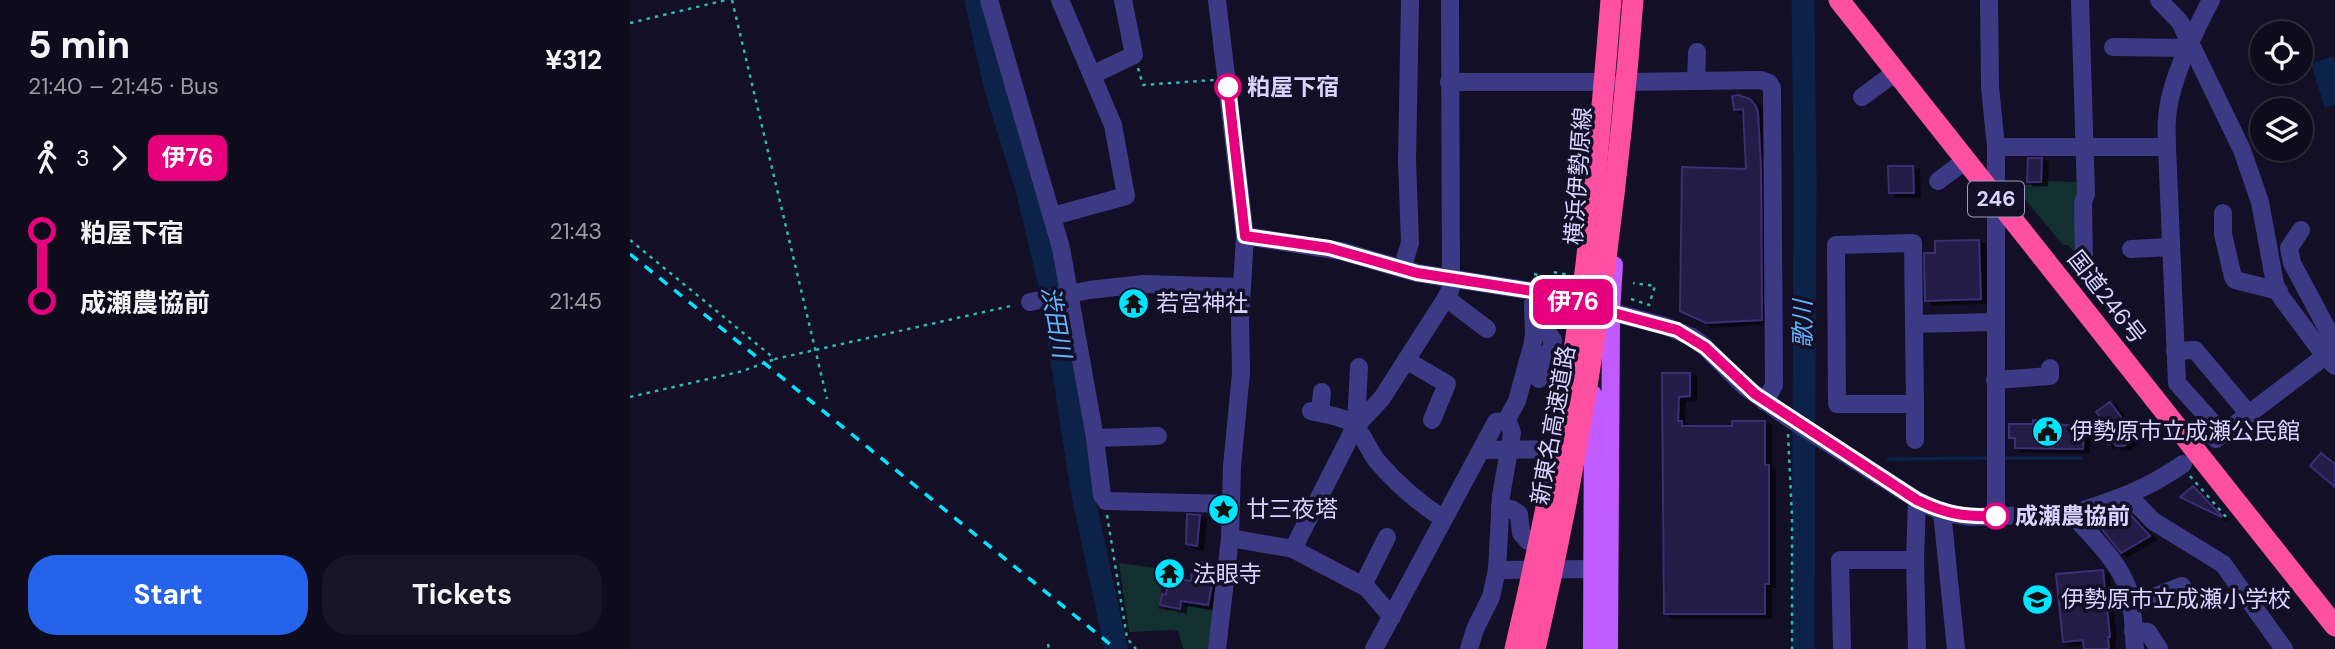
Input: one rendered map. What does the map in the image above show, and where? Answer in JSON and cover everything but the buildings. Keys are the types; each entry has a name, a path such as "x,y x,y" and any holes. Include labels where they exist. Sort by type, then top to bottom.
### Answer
{"highway":[{"name":"新東名高速道路","path":"1516,649 1549,485 1585,265 1614,0"},
{"name":"新東名高速道路","path":"1535,649 1569,489 1604,285 1625,109 1633,0"},
{"name":"国道246号","path":"1839,0 2154,398 2234,512 2335,626"}],"main road":[{"name":"横浜伊勢原線","path":"1609,649 1611,312 1618,82 1614,0"},
{"name":"横浜伊勢原線","path":"1592,649 1593,307 1618,82 1633,0"}],"street":[{"path":"989,0 1061,248 1067,294 1095,438 1102,495 1106,501 1231,504"},
{"path":"1053,216 1126,196 1113,125 1060,0"},
{"path":"1092,75 1134,55 1123,0"},
{"path":"1217,0 1245,236 1241,287 1241,373 1230,538 1217,649"},
{"path":"1402,269 1410,243 1407,147 1410,0"},
{"path":"1293,549 1356,426 1382,398 1446,298 1452,278 1450,0"},
{"path":"1989,0 1990,87 1996,148 1996,516"},
{"path":"2080,0 2086,194 2083,203 2084,260"},
{"path":"2159,0 2180,22 2242,150 2260,202 2278,291 2330,361"},
{"path":"2211,0 2189,44 2169,103 2167,147 2177,383 2219,436 2330,361 2332,338 2292,263 2289,248 2301,230"},
{"path":"2113,47 2189,44"},
{"path":"1696,81 1697,52"},
{"path":"1862,97 1896,72"},
{"path":"1449,82 1761,80 1769,83 1772,88 1774,385 1765,402"},
{"path":"1996,148 2167,147"},
{"path":"1938,181 1965,161"},
{"path":"2223,213 2229,278 2278,291"},
{"path":"1245,236 1329,248 1402,269 1520,289 1665,326 1692,337 1720,359 1744,386 1765,402 1917,500 1942,512 1969,517 2072,513 2129,496 2187,470"},
{"path":"1915,404 1837,404 1836,245 1913,243 1915,404 1915,440"},
{"path":"2131,249 2170,247"},
{"path":"1030,302 1067,294 1144,284 1241,287"},
{"path":"1446,298 1487,329"},
{"path":"1506,421 1517,401 1534,331 1533,304"},
{"path":"1914,324 1995,322"},
{"path":"1534,331 1548,333 1553,340 1551,349 1541,359 1539,379"},
{"path":"2175,351 2195,350 2248,414"},
{"path":"1406,360 1447,384 1432,420"},
{"path":"1356,426 1359,367"},
{"path":"1995,380 2050,377"},
{"path":"1322,392 1315,412 1348,421 1356,426 1375,459 1419,503 1444,519"},
{"path":"1469,649 1475,629 1491,597 1497,570 1500,507 1511,429 1506,421"},
{"path":"1374,649 1496,422 1506,421"},
{"path":"1095,438 1158,436"},
{"path":"1481,450 1592,449"},
{"path":"2129,496 2153,521 2223,564 2284,649"},
{"path":"1917,500 1917,649"},
{"path":"1500,507 1519,514 1521,533 1528,541"},
{"path":"1942,512 1956,649"},
{"path":"2072,513 2120,573 2128,590 2134,640 2148,632 2159,649"},
{"path":"1363,585 1387,537"},
{"path":"1230,538 1293,549 1363,585 1392,617"},
{"path":"1842,649 1840,560 1915,560"},
{"path":"1497,570 1592,569"},
{"path":"2131,606 2179,590"}],"path":[{"path":"630,23 726,0"},
{"path":"732,0 827,400"},
{"path":"1134,55 1143,85 1227,79"},
{"path":"630,240 775,359"},
{"path":"2084,260 2108,310 2109,320"},
{"path":"1551,278 1552,272 1571,275"},
{"path":"1534,274 1568,283"},
{"path":"1631,299 1649,305 1655,286 1633,283"},
{"path":"630,397 743,371 775,359 1030,302"},
{"path":"1789,418 1792,517 1791,649"},
{"path":"2187,470 2234,512"},
{"path":"1106,501 1127,638 1136,649"},
{"path":"1048,644 1049,649"}],"green space":[{"path":"2043,181 2082,182 2081,260 2068,245 2063,245 2013,185 2042,185"},
{"path":"1119,563 1164,569 1159,609 1182,610 1183,605 1215,611 1207,649 1183,649 1178,631 1129,632"}],"water":[{"path":"2333,56 2335,105 2325,108 2313,63"}],"waterway":[{"name":"渋田川","path":"976,0 995,86 1027,189 1051,289 1082,490 1116,649"},
{"name":"歌川","path":"1803,0 1803,649"},
{"path":"1888,459 1989,458"},
{"path":"2003,458 2081,458"}],"railway":[{"path":"630,254 1116,649"}],"bus line":[{"name":"伊76","path":"1228,87 1245,236 1329,248 1417,273 1532,291 1677,330 1705,347 1720,359 1744,386 1790,419 1917,500 1955,515 1996,516"}],"place":[{"name":"粕屋下宿","path":"1228,87"},
{"name":"若宮神社","path":"1133,303"},
{"name":"伊勢原市立成瀬公民館","path":"2047,431"},
{"name":"廿三夜塔","path":"1223,509"},
{"name":"成瀬農協前","path":"1996,516"},
{"name":"法眼寺","path":"1170,574"},
{"name":"伊勢原市立成瀬小学校","path":"2038,599"}]}
